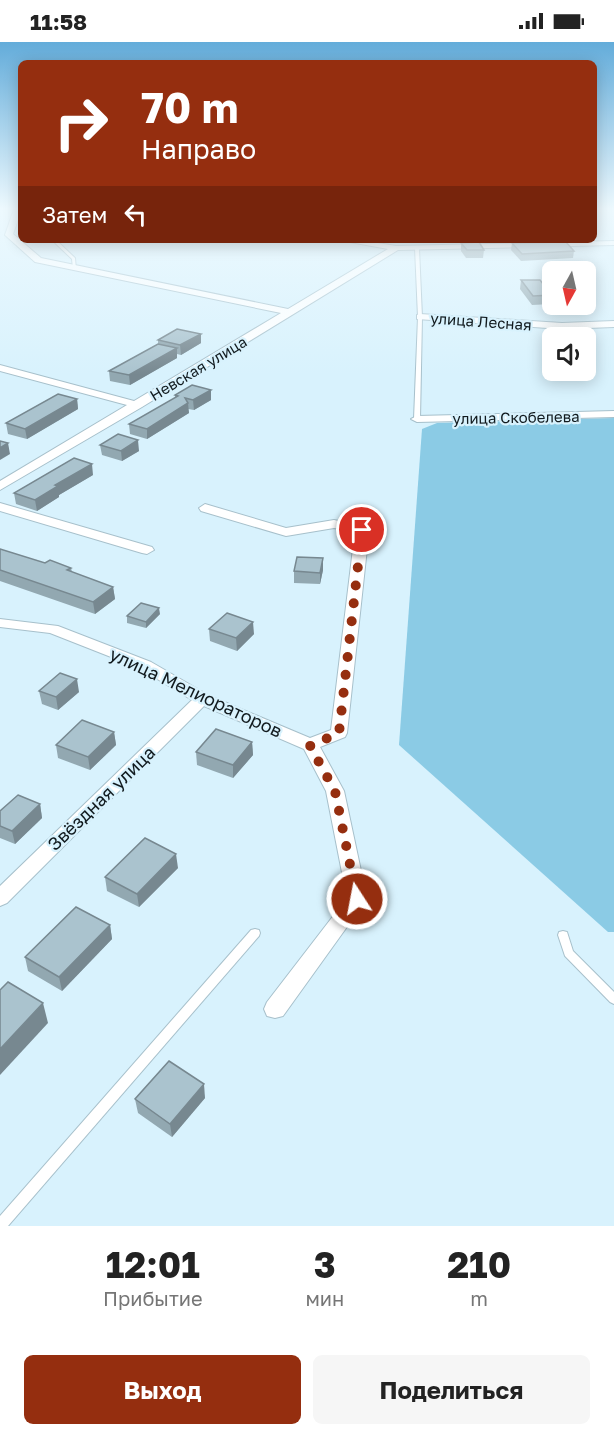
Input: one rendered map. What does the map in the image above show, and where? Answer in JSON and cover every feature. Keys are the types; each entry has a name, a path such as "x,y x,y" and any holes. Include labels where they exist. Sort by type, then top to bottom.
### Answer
{"street":[{"path":"55,264 290,312"},
{"name":"Невская улица","path":"0,486 369,264"},
{"name":"улица Лесная","path":"420,317 562,326 614,324"},
{"path":"0,368 138,405"},
{"name":"улица Скобелева","path":"417,419 614,414"},
{"path":"0,507 147,550"},
{"path":"205,508 286,532 334,524 362,530 339,733 310,746 335,791 357,899 276,1009"},
{"name":"улица Мелиораторов","path":"0,623 53,629 145,665 202,699 310,746"},
{"name":"Звёздная улица","path":"0,898 202,699"}],"lane":[{"path":"75,264 75,269"},
{"path":"417,419 420,317 418,264"},
{"path":"0,1226 255,933"},
{"path":"563,935 568,953 614,999"}],"shaded area":[{"path":"614,418 614,932 608,932 399,745 422,429 437,423"}],"building":[{"path":"521,280 540,280 542,282 542,296 533,296"},
{"path":"177,329 201,334 180,345 158,340"},
{"path":"158,344 177,348 129,375 109,371"},
{"path":"192,385 211,390 193,400 185,398 188,403 147,429 129,424 178,396 175,395"},
{"path":"58,394 77,399 25,429 6,423"},
{"path":"118,434 138,440 121,451 100,445"},
{"path":"0,441 8,443 0,448"},
{"path":"74,458 92,464 55,485 58,486 35,500 14,493"},
{"path":"0,549 45,563 50,560 71,568 67,570 113,587 93,602 0,570"},
{"path":"297,557 323,558 320,573 294,571"},
{"path":"141,603 159,608 146,622 127,616"},
{"path":"227,613 253,622 236,638 209,629"},
{"path":"60,673 77,679 56,697 39,691"},
{"path":"82,720 114,732 88,757 56,745"},
{"path":"216,729 252,742 233,765 196,752"},
{"path":"18,795 40,804 12,831 0,826 0,811"},
{"path":"145,838 176,854 137,894 105,877"},
{"path":"76,907 110,925 59,977 25,957"},
{"path":"8,982 43,1003 0,1049 0,990"},
{"path":"169,1061 204,1084 170,1124 135,1099"}],"route":[{"path":"357,899 335,791 310,746 339,733 362,530"}]}
